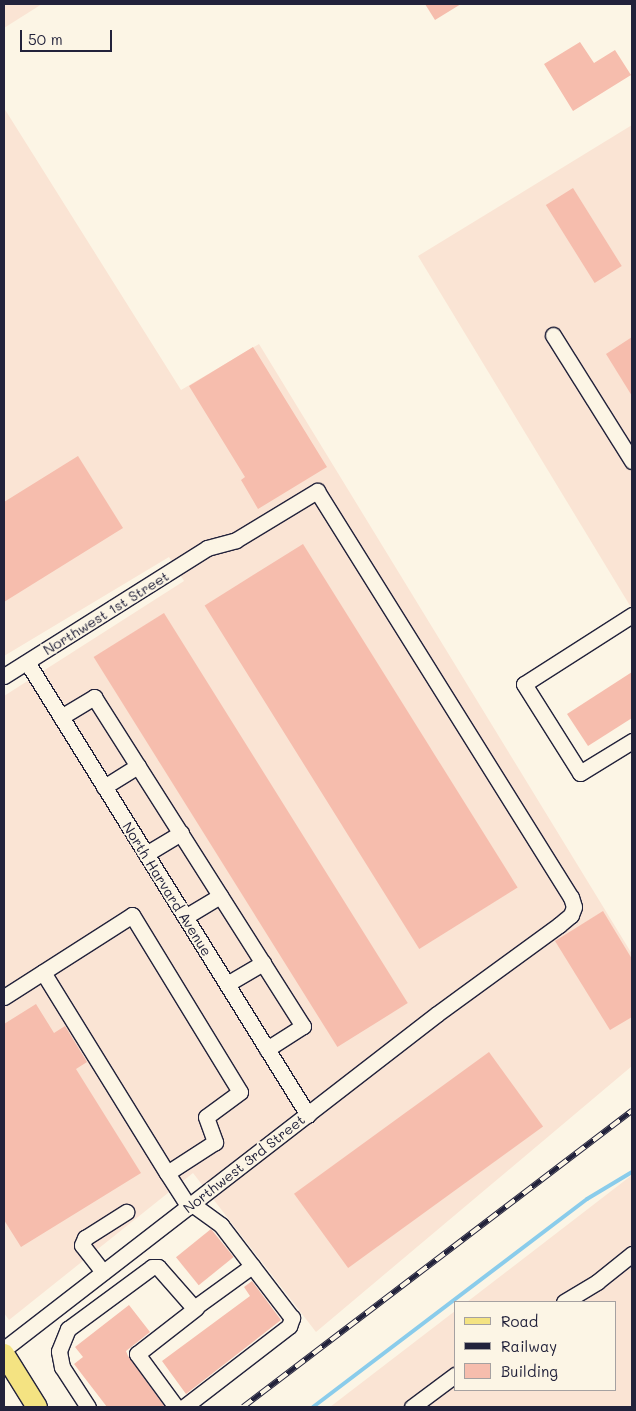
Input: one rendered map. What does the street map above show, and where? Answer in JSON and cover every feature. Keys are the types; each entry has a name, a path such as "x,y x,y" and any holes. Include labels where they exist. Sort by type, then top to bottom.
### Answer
{"main road":[{"path":"4,1354 35,1406"}],"street":[{"path":"553,335 632,461"},
{"name":"Northwest 1st Street","path":"4,676 207,548 236,540 317,491 571,897 574,907 571,916 484,978"},
{"path":"632,615 524,684 580,773 632,741"},
{"name":"North Harvard Avenue","path":"27,662 308,1115"},
{"path":"61,717 94,697 303,1026 266,1049"},
{"path":"104,787 138,766"},
{"path":"146,854 181,833"},
{"path":"185,917 220,896"},
{"path":"4,997 132,915 240,1092 206,1117 215,1142 167,1173"},
{"path":"227,984 263,963"},
{"path":"43,972 167,1173 191,1205 221,1225 292,1318 292,1322 184,1407"},
{"name":"Northwest 3rd Street","path":"4,1349 484,978"},
{"path":"103,1272 82,1245 85,1238 126,1212"},
{"path":"566,1301 597,1282 632,1254"},
{"path":"88,1407 62,1367 59,1351 68,1329 155,1266 192,1307 196,1308"},
{"path":"176,1407 137,1354 252,1266"},
{"path":"412,1407 454,1376"}],"shaded area":[{"path":"4,4 42,4 4,28"},
{"path":"4,108 181,390 259,344 632,954 632,1066 316,1332 193,1173 9,1320 4,1313 4,696 184,581 169,557 4,656"},
{"path":"632,125 632,609 418,256"},
{"path":"632,1175 632,1407 330,1407 454,1312 454,1391 616,1391 616,1301 468,1301"}],"building":[{"path":"425,4 461,4 435,20"},
{"path":"580,42 594,63 615,50 631,75 573,111 544,64"},
{"path":"573,188 622,266 595,283 546,205"},
{"path":"632,337 632,396 606,354"},
{"path":"253,347 327,467 258,509 241,480 245,477 189,386"},
{"path":"78,456 123,528 4,602 4,502"},
{"path":"303,544 518,887 419,949 205,605"},
{"path":"164,613 408,1003 337,1047 94,657"},
{"path":"632,672 632,718 588,746 567,714"},
{"path":"603,911 632,959 632,1017 610,1030 555,941"},
{"path":"36,1004 54,1033 65,1026 87,1062 76,1069 141,1173 21,1247 4,1220 4,1024"},
{"path":"489,1052 543,1126 348,1268 294,1194"},
{"path":"211,1229 234,1257 199,1285 176,1257"},
{"path":"252,1281 281,1320 186,1394 162,1361 250,1296 244,1287"},
{"path":"129,1305 150,1332 126,1351 165,1407 107,1407 74,1364 83,1357 75,1347"}],"waterway":[{"path":"313,1407 587,1199 632,1172"}],"railway":[{"path":"243,1407 632,1111"}]}
